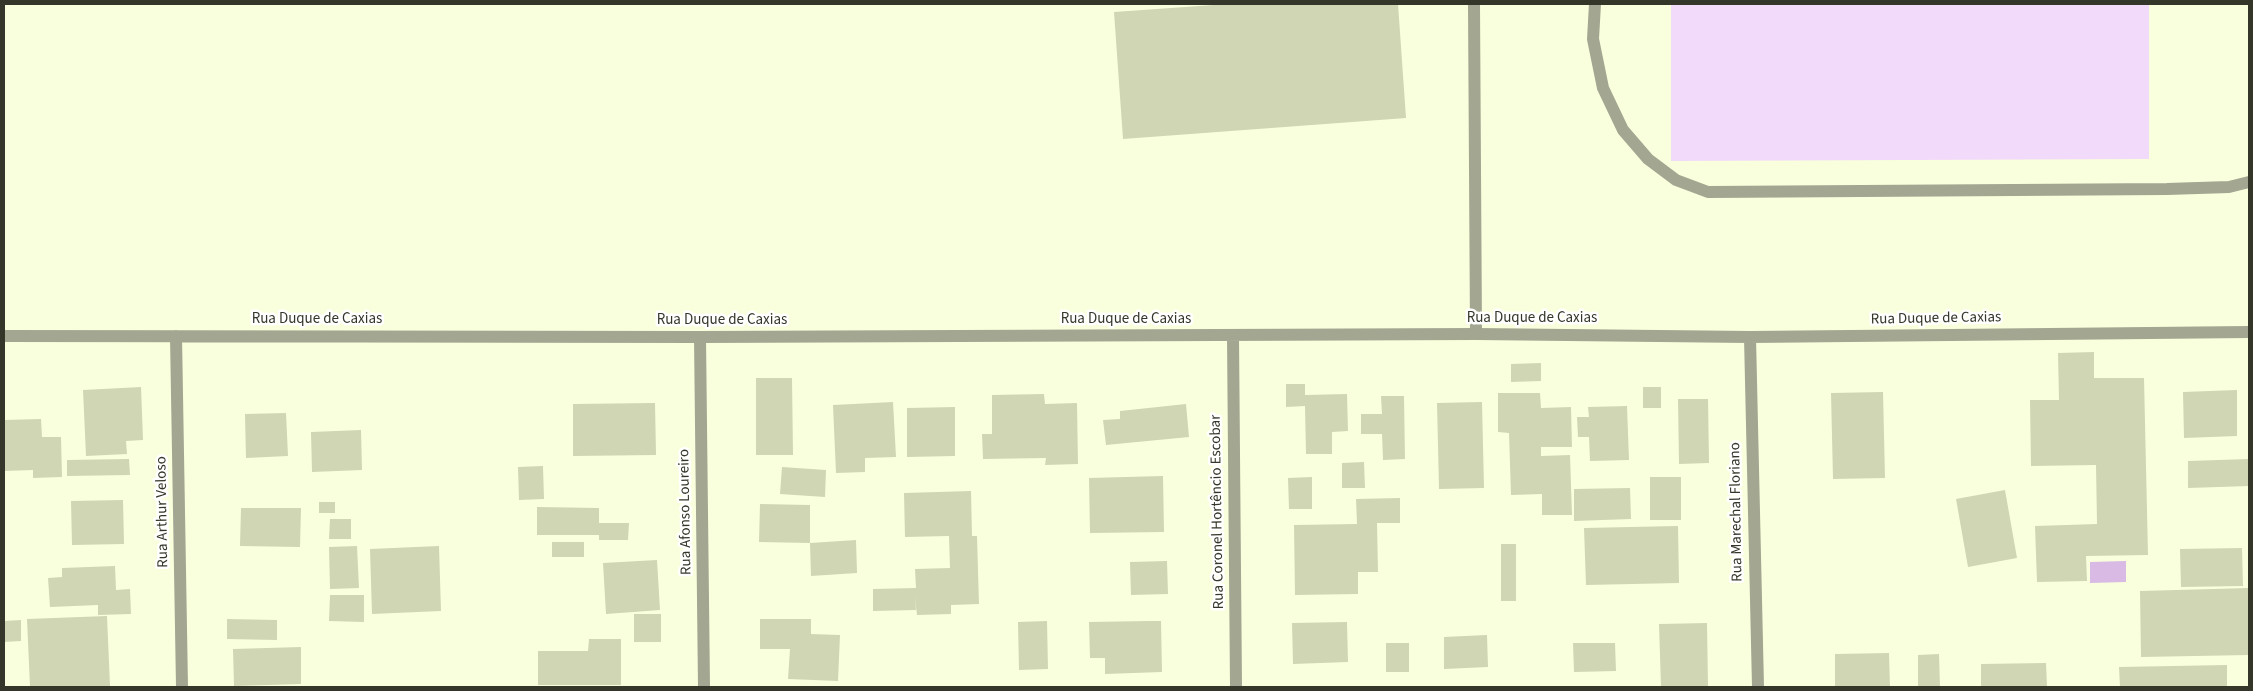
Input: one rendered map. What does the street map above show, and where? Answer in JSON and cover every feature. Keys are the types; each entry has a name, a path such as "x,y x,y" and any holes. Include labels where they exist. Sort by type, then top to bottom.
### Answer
{"street":[{"path":"1474,4 1476,334"},
{"path":"1595,4 1593,39 1603,88 1623,130 1648,159 1676,180 1708,192 2229,188 2249,182"},
{"name":"Rua Duque de Caxias","path":"4,336 700,337 1476,334 1750,337 2249,332"},
{"name":"Rua Arthur Veloso","path":"176,336 182,687"},
{"name":"Rua Coronel Hortêncio Escobar","path":"1233,336 1236,687"},
{"name":"Rua Afonso Loureiro","path":"700,337 704,687"},
{"name":"Rua Marechal Floriano","path":"1750,337 1758,687"}],"shaded area":[{"path":"1671,4 2149,4 2149,159 1671,161"},
{"path":"2126,561 2126,582 2090,583 2090,562"}],"building":[{"path":"1228,4 1398,4 1406,118 1123,139 1114,12"},
{"path":"2094,352 2094,378 2144,378 2148,555 2086,556 2087,581 2037,582 2035,526 2097,524 2096,465 2031,466 2030,400 2059,400 2058,353"},
{"path":"1541,363 1541,381 1511,382 1511,364"},
{"path":"756,378 792,378 793,455 756,455"},
{"path":"1286,384 1305,384 1305,395 1347,394 1348,431 1332,432 1332,454 1306,454 1305,406 1286,407"},
{"path":"141,387 143,440 126,441 127,454 86,456 83,390"},
{"path":"1643,387 1661,387 1661,408 1643,408"},
{"path":"2237,390 2237,436 2184,438 2183,392"},
{"path":"1883,392 1885,478 1833,479 1831,393"},
{"path":"1498,393 1540,393 1541,408 1571,407 1572,447 1541,447 1541,456 1570,455 1572,515 1542,515 1542,494 1511,495 1509,433 1498,432"},
{"path":"1044,394 1045,404 1077,403 1078,464 1045,465 1046,458 983,459 982,434 992,434 992,395"},
{"path":"1381,396 1404,396 1405,459 1383,460 1382,434 1361,434 1361,414 1382,414"},
{"path":"1678,399 1708,399 1709,463 1679,464"},
{"path":"893,402 896,457 865,458 865,472 836,473 833,405"},
{"path":"1482,402 1484,488 1439,489 1437,403"},
{"path":"655,403 656,455 573,456 573,404"},
{"path":"1186,404 1189,437 1106,445 1103,420 1120,419 1120,411"},
{"path":"1627,406 1629,460 1590,461 1589,437 1578,437 1577,417 1589,417 1588,407"},
{"path":"955,407 955,456 907,457 907,408"},
{"path":"286,413 288,456 246,458 245,414"},
{"path":"41,419 42,437 61,437 62,477 33,478 33,470 4,471 4,420"},
{"path":"361,430 362,470 312,472 311,432"},
{"path":"129,459 130,475 67,476 67,460"},
{"path":"2249,459 2249,486 2188,488 2188,461"},
{"path":"1364,462 1365,488 1342,488 1342,463"},
{"path":"543,466 544,499 519,500 518,467"},
{"path":"782,467 826,470 825,497 780,494"},
{"path":"1163,476 1164,532 1090,533 1089,478"},
{"path":"1312,477 1312,509 1289,509 1288,478"},
{"path":"1650,477 1681,477 1681,520 1650,520"},
{"path":"1630,488 1631,519 1574,521 1574,489"},
{"path":"2005,490 2017,558 1968,567 1956,499"},
{"path":"971,491 972,536 977,536 979,604 951,605 951,614 917,615 915,597 916,610 873,611 873,589 916,588 915,569 950,568 949,536 905,537 904,493"},
{"path":"1400,498 1400,523 1377,523 1378,572 1358,572 1358,594 1295,595 1294,525 1357,524 1356,499"},
{"path":"123,500 124,544 72,545 71,501"},
{"path":"319,502 335,502 335,513 319,513"},
{"path":"760,504 810,505 810,543 759,542"},
{"path":"537,507 599,508 599,523 629,523 628,540 599,540 599,535 537,535"},
{"path":"241,508 301,508 300,547 240,546"},
{"path":"330,519 351,519 351,539 329,539"},
{"path":"1678,526 1679,583 1586,585 1584,528"},
{"path":"856,540 857,573 811,576 810,543"},
{"path":"552,542 584,542 584,557 552,557"},
{"path":"1501,544 1516,544 1516,601 1501,601"},
{"path":"357,546 359,588 330,589 329,547"},
{"path":"439,546 441,611 372,614 370,549"},
{"path":"2242,548 2243,586 2181,587 2180,549"},
{"path":"657,560 660,610 606,614 603,563"},
{"path":"1167,561 1168,594 1131,595 1130,562"},
{"path":"115,566 116,590 130,589 131,614 98,615 98,605 50,607 48,578 62,577 62,568"},
{"path":"2249,588 2249,655 2141,657 2140,591"},
{"path":"330,595 364,595 364,622 329,621"},
{"path":"634,614 661,614 661,642 634,642"},
{"path":"107,616 110,686 30,687 27,619"},
{"path":"227,619 277,620 277,640 227,639"},
{"path":"760,619 811,619 811,634 840,635 838,681 788,679 790,649 760,649"},
{"path":"21,620 21,641 4,642 4,621"},
{"path":"1047,621 1048,669 1019,670 1018,622"},
{"path":"1161,621 1162,672 1105,674 1105,658 1090,658 1089,622"},
{"path":"1347,622 1348,662 1293,664 1292,623"},
{"path":"1707,623 1708,687 1661,687 1659,624"},
{"path":"1487,635 1488,667 1444,669 1444,637"},
{"path":"589,639 621,639 621,685 538,685 538,651 588,651"},
{"path":"1386,643 1409,643 1409,672 1386,672"},
{"path":"1573,643 1615,643 1616,671 1574,672"},
{"path":"301,647 301,684 234,686 233,649"},
{"path":"1889,653 1890,687 1835,687 1835,654"},
{"path":"1939,654 1940,687 1918,687 1918,655"},
{"path":"2046,663 2047,686 1981,687 1981,664"},
{"path":"2227,665 2227,687 2120,687 2119,667"}]}
